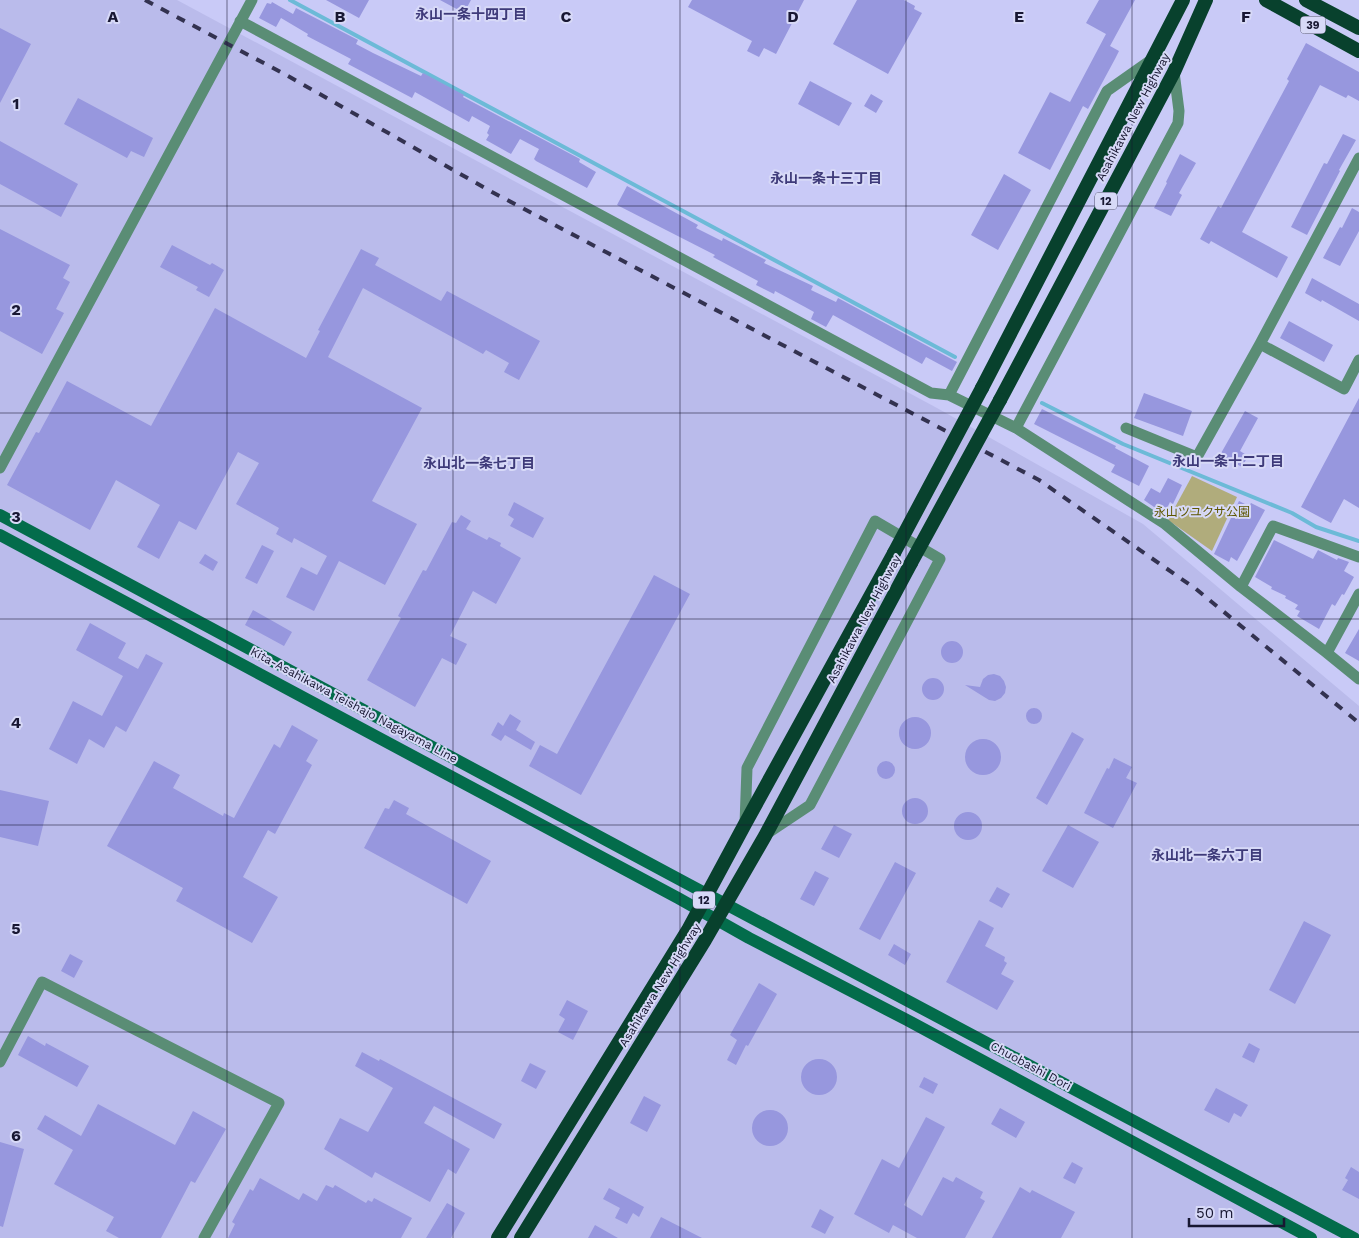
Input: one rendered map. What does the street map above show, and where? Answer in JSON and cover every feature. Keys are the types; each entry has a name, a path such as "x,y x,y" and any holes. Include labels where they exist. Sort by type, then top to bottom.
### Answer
{"highway":[{"name":"Asahikawa New Highway","path":"498,1238 708,894 982,388 1183,0"},
{"name":"Asahikawa New Highway","path":"522,1238 717,920 765,836 1174,72 1206,0"},
{"name":"39","path":"1266,0 1359,51"},
{"name":"39","path":"1306,0 1359,28"}],"main road":[{"name":"Kita-Asahikawa Teishajo Nagayama Line","path":"0,515 708,894"},
{"name":"Kita-Asahikawa Teishajo Nagayama Line","path":"0,535 699,910"},
{"name":"Chuobashi Dori","path":"708,894 1354,1238"},
{"name":"Chuobashi Dori","path":"699,910 1311,1238"}],"street":[{"path":"0,468 252,0"},
{"path":"240,22 931,393 949,395 1016,428 1164,524 1240,587 1359,679"},
{"path":"949,395 1108,92 1151,60"},
{"path":"1016,428 1178,123 1179,111 1174,72"},
{"path":"1126,428 1197,457 1260,344 1359,158"},
{"path":"1260,344 1344,389 1359,360"},
{"path":"745,824 747,768 875,521 940,559 810,805 765,836"},
{"path":"1240,587 1273,526 1359,557"},
{"path":"1327,653 1359,594"},
{"path":"0,1062 42,982 279,1103 204,1238"}],"shaded area":[{"path":"0,0 177,0 937,408 1143,524 1359,706 1359,1238 0,1238"}],"green space":[{"name":"永山ツユクサ公園","path":"1192,476 1237,497 1212,551 1168,520"}],"building":[{"path":"326,0 369,0 359,18"},
{"path":"440,0 471,0 464,13"},
{"path":"692,0 804,0 776,54 764,48 759,57 747,51 752,41 688,7"},
{"path":"857,0 904,0 915,6 914,9 922,13 888,74 833,44"},
{"path":"1099,0 1135,0 1110,46 1119,51 1088,109 1083,106 1050,170 1018,153 1050,92 1070,102 1106,34 1086,23"},
{"path":"272,2 293,14 296,8 358,40 356,44 373,53 421,76 423,73 464,95 463,97 580,159 579,162 596,172 587,188 536,161 534,159 539,149 520,139 511,154 486,140 489,135 487,133 490,126 472,116 469,122 415,92 412,98 348,64 351,59 307,36 308,34 281,18 276,27 259,18 267,3 271,4"},
{"path":"0,28 31,44 0,103"},
{"path":"1306,43 1359,72 1359,101 1348,95 1346,98 1320,85 1242,232 1288,257 1277,278 1211,241 1209,244 1200,239 1218,206 1221,208 1289,81 1287,79"},
{"path":"810,81 852,103 839,126 798,104"},
{"path":"871,94 883,101 876,113 864,106"},
{"path":"78,98 153,138 144,157 131,151 127,158 64,124"},
{"path":"1343,134 1356,140 1307,235 1291,227 1324,163 1327,164"},
{"path":"0,141 78,184 61,217 0,184"},
{"path":"1180,154 1196,163 1179,193 1182,195 1171,216 1154,208"},
{"path":"1004,174 1031,190 998,250 971,235"},
{"path":"627,186 698,225 696,228 722,241 723,238 766,260 764,263 813,286 811,290 836,302 838,298 957,362 952,371 926,357 922,364 833,315 826,327 811,319 814,312 775,291 774,294 756,285 758,281 713,257 715,255 617,205"},
{"path":"1352,208 1359,212 1359,231 1340,266 1323,258"},
{"path":"0,229 70,265 63,278 70,282 56,309 64,313 42,354 0,331"},
{"path":"172,245 210,265 212,263 224,270 209,297 196,290 198,287 160,267"},
{"path":"361,249 379,258 375,265 441,301 447,291 540,341 519,380 504,372 509,363 486,350 483,354 363,288 328,357 422,408 372,501 417,524 385,585 339,561 314,611 286,597 301,567 317,575 327,556 294,538 292,543 276,534 279,528 236,504 259,463 238,452 196,530 179,521 159,559 137,547 160,505 116,480 90,530 7,485 36,432 39,433 67,381 151,426 215,308 306,358 320,331 318,330"},
{"path":"1312,278 1359,304 1359,321 1322,300 1321,302 1305,293"},
{"path":"1289,321 1333,345 1324,362 1280,338"},
{"path":"1144,393 1192,411 1183,436 1134,418"},
{"path":"1359,398 1359,508 1344,499 1331,523 1301,507"},
{"path":"1042,409 1116,446 1115,448 1149,466 1139,486 1111,472 1115,465 1034,424"},
{"path":"1245,411 1258,418 1240,451 1248,456 1242,467 1220,455"},
{"path":"1168,478 1182,485 1173,504 1170,502 1164,514 1144,500 1151,488 1160,493"},
{"path":"1239,501 1249,506 1251,503 1265,510 1237,561 1231,557 1229,562 1214,554"},
{"path":"514,502 544,518 533,538 510,526 514,519 508,515"},
{"path":"461,515 471,521 466,529 487,540 489,537 501,543 500,546 521,558 496,604 473,591 450,636 467,644 456,665 442,658 415,707 367,680 401,618 398,616 423,570 426,571 452,522 456,523"},
{"path":"1274,540 1313,559 1318,550 1337,560 1338,558 1349,562 1344,571 1354,577 1344,595 1342,594 1335,606 1332,604 1319,629 1297,616 1300,611 1295,609 1298,605 1255,577"},
{"path":"262,545 274,551 257,584 245,578"},
{"path":"205,554 218,562 213,571 199,563"},
{"path":"654,575 690,594 581,795 529,766 540,745 557,754"},
{"path":"253,610 292,632 284,646 245,625"},
{"path":"90,623 126,643 118,658 138,669 146,654 163,663 126,732 116,726 104,748 89,739 77,764 49,749 73,701 102,716 123,676 76,650"},
{"path":"1359,629 1359,661 1345,653"},
{"path":"948,641 956,641 963,648 963,656 956,663 948,663 941,656 941,648"},
{"path":"988,675 1000,676 1006,687 1005,693 995,701 989,700 965,685 980,687 983,679"},
{"path":"933,678 941,681 944,689 941,697 933,700 925,697 922,689 925,681"},
{"path":"1031,708 1037,708 1042,713 1040,722 1031,724 1026,719 1026,713"},
{"path":"510,714 521,721 516,730 535,742 531,750 505,735 501,741 491,735 498,722 503,726"},
{"path":"915,717 926,722 931,733 926,744 915,749 904,744 899,733 904,722"},
{"path":"292,725 318,740 306,761 312,765 275,834 268,830 243,877 278,897 252,943 176,901 183,888 107,846 154,761 180,775 173,788 223,816 224,813 234,818 274,744 280,748"},
{"path":"1072,732 1084,739 1047,805 1036,798"},
{"path":"983,739 990,740 996,744 1000,750 1000,764 996,770 990,774 983,775 976,774 970,770 966,764 965,757 966,750 970,744 976,740"},
{"path":"1114,758 1132,767 1126,778 1137,783 1113,828 1084,813"},
{"path":"882,761 890,761 895,766 893,777 882,779 877,774 877,766"},
{"path":"0,790 49,801 38,846 0,837"},
{"path":"915,798 924,802 928,811 924,820 915,824 906,820 902,811 906,802"},
{"path":"394,800 409,808 406,814 491,861 467,904 364,848 385,808 389,809"},
{"path":"968,812 978,816 982,826 978,836 968,840 958,836 954,826 958,816"},
{"path":"834,825 852,834 839,858 821,849"},
{"path":"1068,825 1099,842 1073,888 1042,871"},
{"path":"895,862 916,873 880,940 859,929"},
{"path":"815,871 829,878 814,906 800,899"},
{"path":"997,887 1010,894 1002,908 989,901"},
{"path":"979,920 994,928 985,946 1005,957 1004,961 1007,963 1001,974 1014,981 997,1010 946,982"},
{"path":"1304,921 1331,935 1295,1004 1269,990"},
{"path":"894,944 911,954 905,965 888,955"},
{"path":"70,954 83,961 74,978 61,971"},
{"path":"759,983 777,994 736,1065 727,1060 737,1040 730,1035"},
{"path":"567,1000 588,1011 573,1040 558,1032 565,1019 559,1015"},
{"path":"28,1036 45,1046 46,1043 89,1066 77,1087 18,1055"},
{"path":"1249,1043 1260,1049 1254,1063 1242,1057"},
{"path":"362,1052 379,1061 380,1059 502,1124 494,1139 434,1106 424,1123 470,1149 456,1174 448,1169 430,1202 375,1172 372,1178 324,1149 340,1118 368,1132 393,1088 355,1066"},
{"path":"819,1059 826,1060 832,1064 836,1070 836,1084 832,1090 826,1094 819,1095 812,1094 806,1090 802,1084 801,1077 802,1070 806,1064 812,1060"},
{"path":"530,1063 546,1071 536,1089 521,1081"},
{"path":"924,1077 938,1084 933,1094 919,1087"},
{"path":"1216,1088 1248,1105 1241,1117 1234,1113 1229,1123 1204,1110"},
{"path":"644,1096 661,1105 647,1132 630,1123"},
{"path":"98,1104 175,1145 193,1111 226,1129 195,1183 191,1181 161,1238 119,1238 106,1231 114,1217 54,1184 73,1150 37,1129 45,1115 81,1136"},
{"path":"1000,1108 1025,1122 1016,1138 991,1124"},
{"path":"770,1110 777,1111 783,1115 787,1121 787,1135 783,1141 777,1145 770,1146 763,1145 757,1141 753,1135 752,1128 753,1121 757,1115 763,1111"},
{"path":"926,1117 945,1127 904,1205 922,1216 943,1177 953,1182 956,1177 983,1192 980,1198 985,1201 965,1238 917,1238 893,1225 889,1233 854,1214 882,1159 899,1168"},
{"path":"0,1142 24,1149 3,1227 0,1226"},
{"path":"1072,1162 1083,1168 1075,1184 1063,1178"},
{"path":"1351,1167 1359,1172 1359,1199 1342,1190 1348,1180 1345,1178"},
{"path":"260,1178 299,1200 303,1193 317,1201 326,1185 333,1188 335,1185 366,1203 368,1200 372,1202 374,1198 412,1218 401,1238 228,1238 235,1224 232,1222 250,1189 253,1191"},
{"path":"1020,1187 1030,1193 1032,1190 1075,1212 1061,1238 992,1238"},
{"path":"609,1188 644,1207 639,1217 633,1213 627,1224 615,1218 620,1208 603,1199"},
{"path":"447,1203 465,1213 451,1238 426,1238"},
{"path":"820,1209 834,1217 825,1234 811,1227"},
{"path":"661,1217 702,1238 650,1238"},
{"path":"595,1225 618,1238 588,1238"}],"waterway":[{"path":"290,0 955,357"},
{"path":"1042,403 1123,444 1292,513 1316,527 1359,541"}],"railway":[{"path":"145,0 288,76 492,192 1039,480 1196,589 1359,723"}],"district":[{"name":"永山一条十四丁目","path":"471,14"},
{"name":"永山一条十三丁目","path":"826,178"},
{"name":"永山一条十二丁目","path":"1228,461"},
{"name":"永山北一条七丁目","path":"479,463"},
{"name":"永山北一条六丁目","path":"1207,855"}]}
